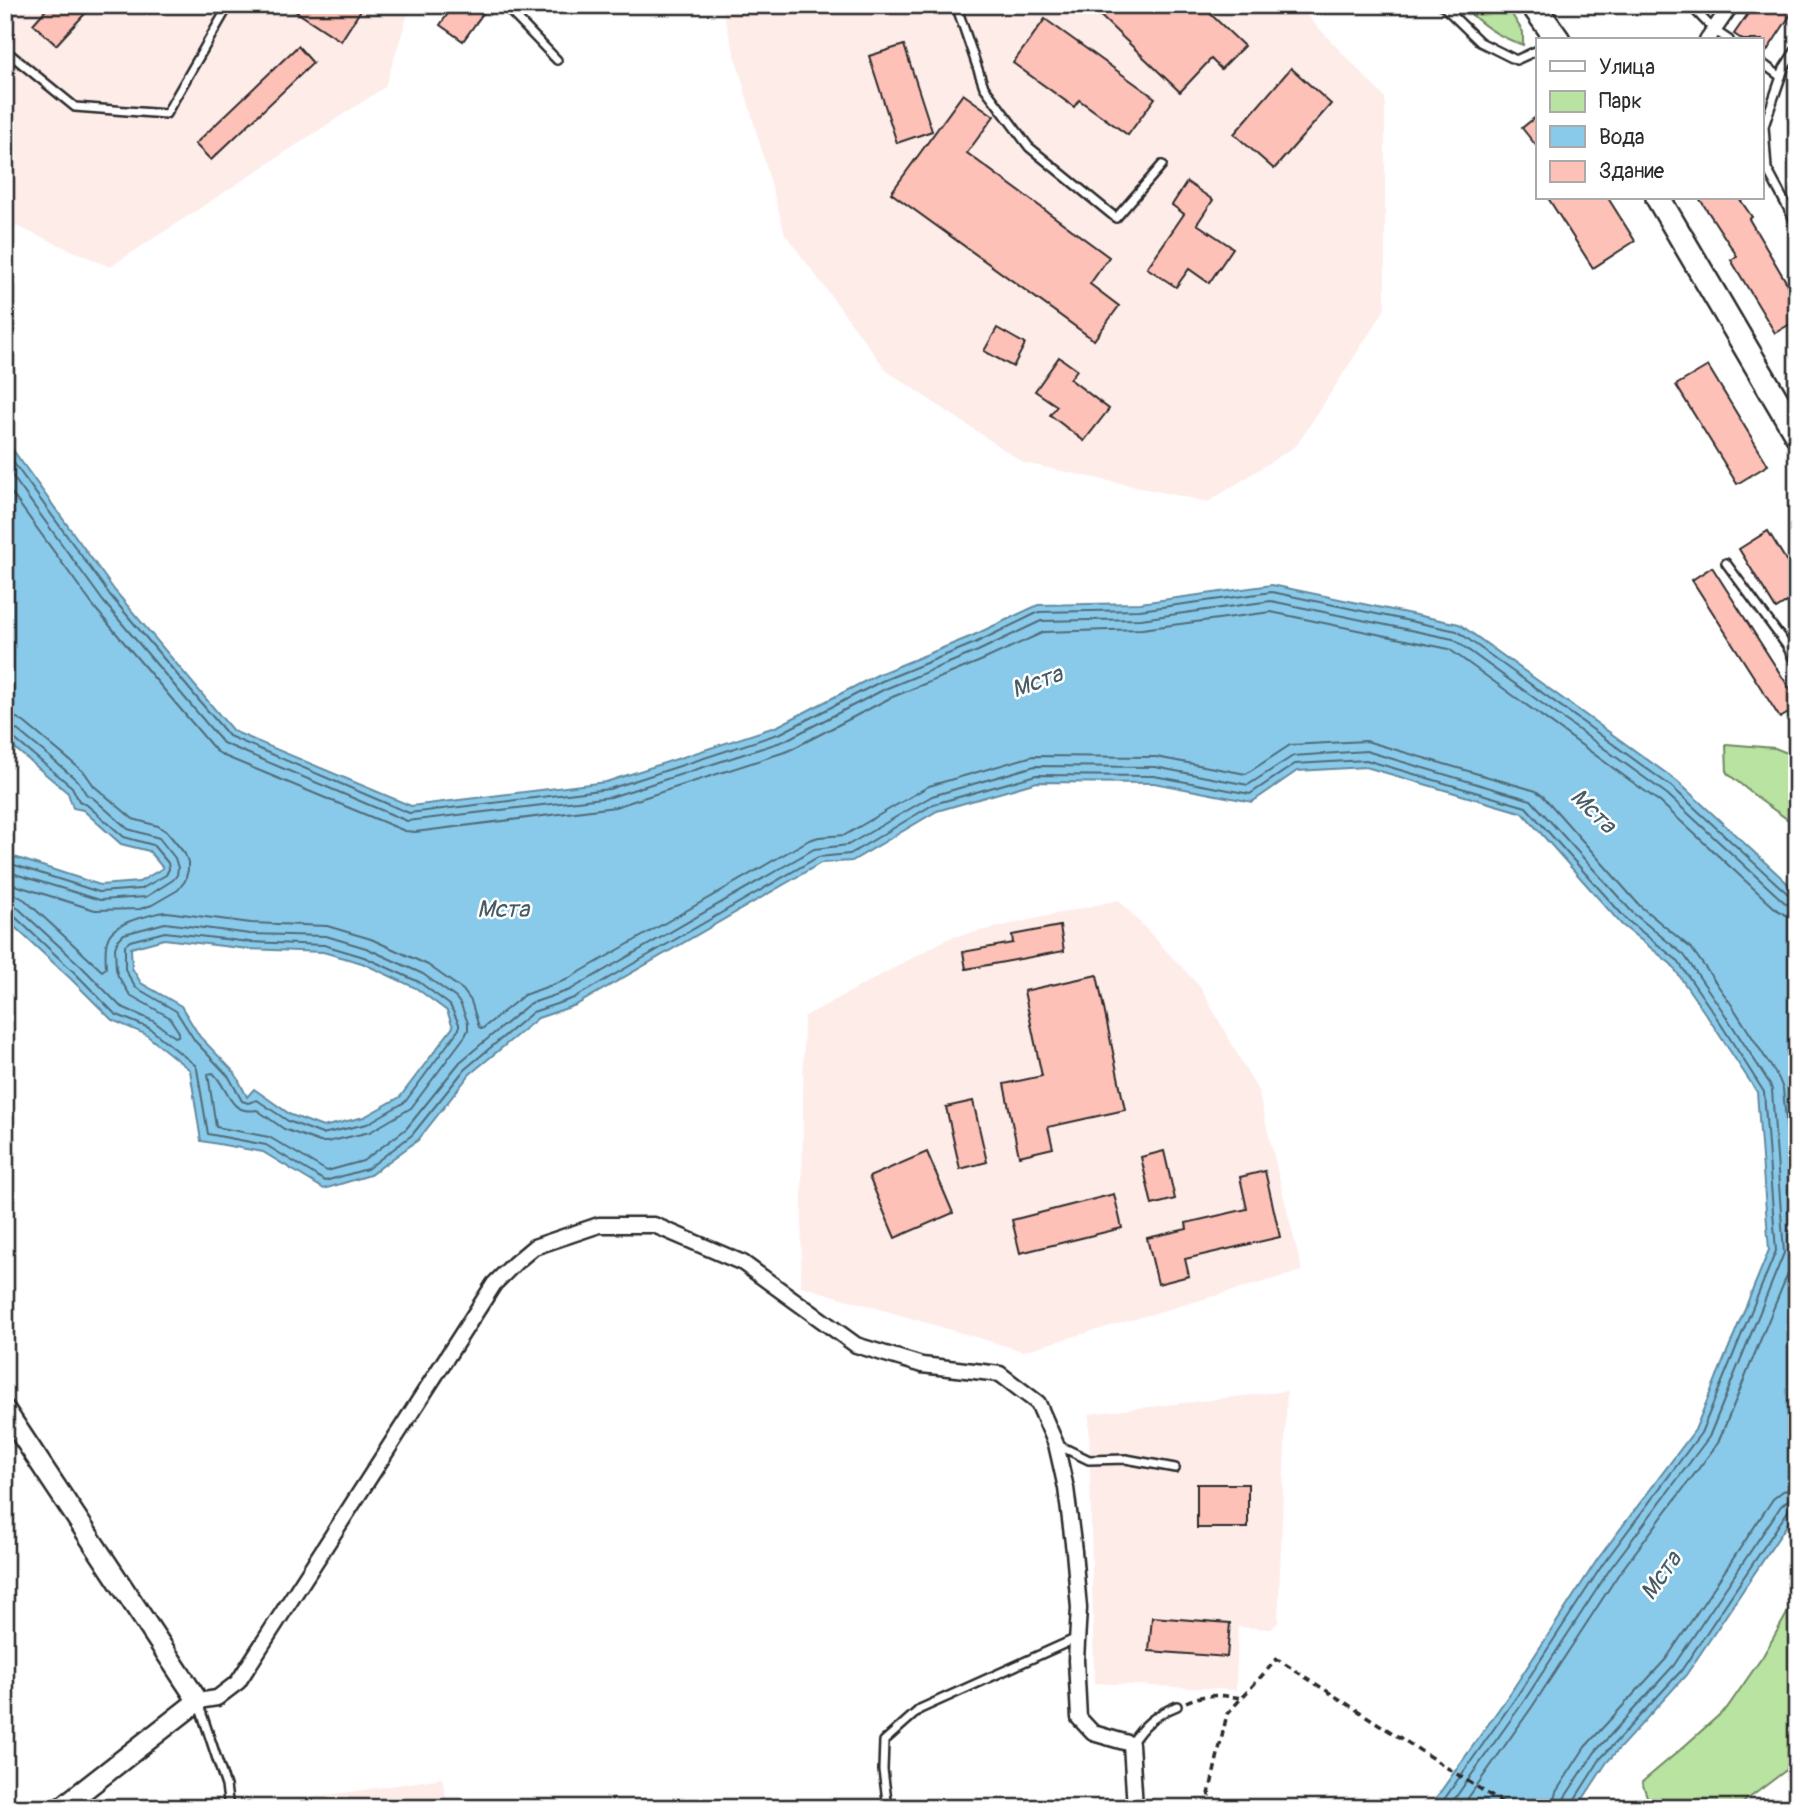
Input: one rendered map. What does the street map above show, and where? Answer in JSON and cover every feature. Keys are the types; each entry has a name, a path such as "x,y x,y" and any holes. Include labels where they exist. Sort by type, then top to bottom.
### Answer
{"main road":[{"path":"1533,5 1557,38"},
{"path":"1659,200 1797,435"}],"street":[{"path":"1711,35 1731,5"},
{"path":"61,1808 198,1701 217,1698 237,1682 494,1284 534,1247 599,1225 654,1225 743,1264 856,1345 922,1365 1000,1374 1038,1402 1056,1444 1066,1488 1079,1608 1076,1660 1079,1718 1093,1733 1131,1744 1135,1808"},
{"path":"5,1410 198,1701"}],"lane":[{"path":"5,50 75,107 166,114 229,5"},
{"path":"504,5 557,60"},
{"path":"957,5 984,87 1029,147 1116,218 1163,165"},
{"path":"1442,5 1480,42 1516,61 1536,51"},
{"path":"1690,5 1711,35"},
{"path":"1797,48 1784,68 1764,126 1767,169 1797,225"},
{"path":"1764,64 1781,77"},
{"path":"1726,563 1787,646 1797,666"},
{"path":"1787,646 1797,639"},
{"path":"1056,1444 1089,1460 1126,1458 1175,1468"},
{"path":"888,1808 883,1770 884,1741 920,1709 1077,1638"},
{"path":"198,1701 226,1786 229,1808"},
{"path":"1131,1744 1142,1727 1162,1712 1177,1706"}],"path":[{"path":"1206,1808 1227,1714 1277,1659 1510,1808"},
{"path":"1177,1706 1200,1696 1242,1698"}],"shaded area":[{"path":"5,5 411,5 385,87 110,267 14,225 5,209"},
{"path":"721,5 1297,5 1385,98 1385,309 1297,445 1208,502 1024,463 887,371 785,234"},
{"path":"1119,900 1200,987 1258,1091 1302,1271 1023,1351 801,1286 804,1017 949,938"},
{"path":"1287,1391 1278,1623 1271,1629 1238,1627 1236,1690 1094,1683 1089,1414"},
{"path":"442,1778 448,1808 244,1808"}],"green space":[{"path":"1462,5 1506,5 1523,32 1523,45 1490,29"},
{"path":"1726,744 1775,748 1797,757 1797,826 1727,773"},
{"path":"1797,1596 1797,1762 1736,1808 1651,1808 1642,1782 1727,1708 1763,1656"}],"water":[{"name":"Мста","path":"5,439 115,591 233,731 411,806 606,782 778,726 879,674 972,636 1038,605 1140,603 1272,585 1459,624 1677,781 1797,892 1797,1510 1686,1675 1607,1762 1577,1808 1429,1808 1511,1692 1597,1560 1695,1430 1769,1250 1757,1092 1671,964 1622,925 1523,813 1366,767 1297,771 1252,802 1154,783 1037,782 937,811 852,861 821,863 576,1005 538,1018 470,1074 418,1140 370,1175 324,1189 263,1152 201,1141 190,1070 145,1034 112,1020 5,918 5,854 100,885 139,882 163,868 149,851 121,844 83,810 73,808 68,793 5,740","holes":["164,939 248,949 323,952 362,963 416,988 447,1011 453,1027 400,1097 364,1117 323,1127 291,1115 254,1089 247,1097 235,1073 200,1037 181,1006 141,983 132,968 131,948"]}],"building":[{"path":"50,5 93,5 56,45 33,24"},
{"path":"286,5 364,5 341,41"},
{"path":"454,5 474,5 484,12 463,41 440,25"},
{"path":"1089,5 1201,5 1244,46 1221,69 1211,59 1180,92"},
{"path":"1754,5 1797,5 1764,55 1764,38 1740,38 1734,34"},
{"path":"1045,19 1155,98 1128,135 1079,100 1074,107 1013,63"},
{"path":"904,45 932,131 897,143 869,56"},
{"path":"298,46 313,63 211,160 195,144"},
{"path":"1291,68 1331,104 1274,169 1234,134"},
{"path":"963,94 994,116 967,153 1109,257 1090,284 1119,306 1094,340 891,193"},
{"path":"1536,117 1536,146 1522,128"},
{"path":"1187,182 1213,200 1197,224 1233,248 1209,283 1189,269 1176,287 1147,268 1184,214 1172,205"},
{"path":"1549,200 1609,200 1635,241 1593,268"},
{"path":"1700,200 1740,200 1797,300 1797,320 1775,333 1731,260 1737,256"},
{"path":"997,328 1025,344 1013,367 984,351"},
{"path":"1059,357 1077,370 1070,379 1109,409 1084,441 1050,415 1057,406 1035,391"},
{"path":"1708,366 1768,465 1737,484 1676,385"},
{"path":"1768,531 1797,578 1797,596 1776,609 1739,549"},
{"path":"1712,567 1797,700 1797,708 1780,718 1692,580"},
{"path":"1060,926 1064,951 966,969 963,952 1013,943 1012,935"},
{"path":"1097,975 1125,1110 1048,1127 1053,1148 1019,1156 1004,1084 1042,1076 1024,991"},
{"path":"973,1101 987,1162 960,1169 946,1107"},
{"path":"1164,1151 1175,1199 1152,1205 1141,1157"},
{"path":"927,1152 953,1213 895,1238 869,1177"},
{"path":"1265,1171 1280,1237 1185,1259 1189,1276 1158,1284 1147,1238 1187,1229 1186,1223 1247,1209 1240,1177"},
{"path":"1114,1194 1122,1228 1020,1253 1012,1220"},
{"path":"1197,1484 1248,1484 1248,1528 1197,1528"},
{"path":"1152,1617 1230,1623 1227,1657 1149,1651"}]}
